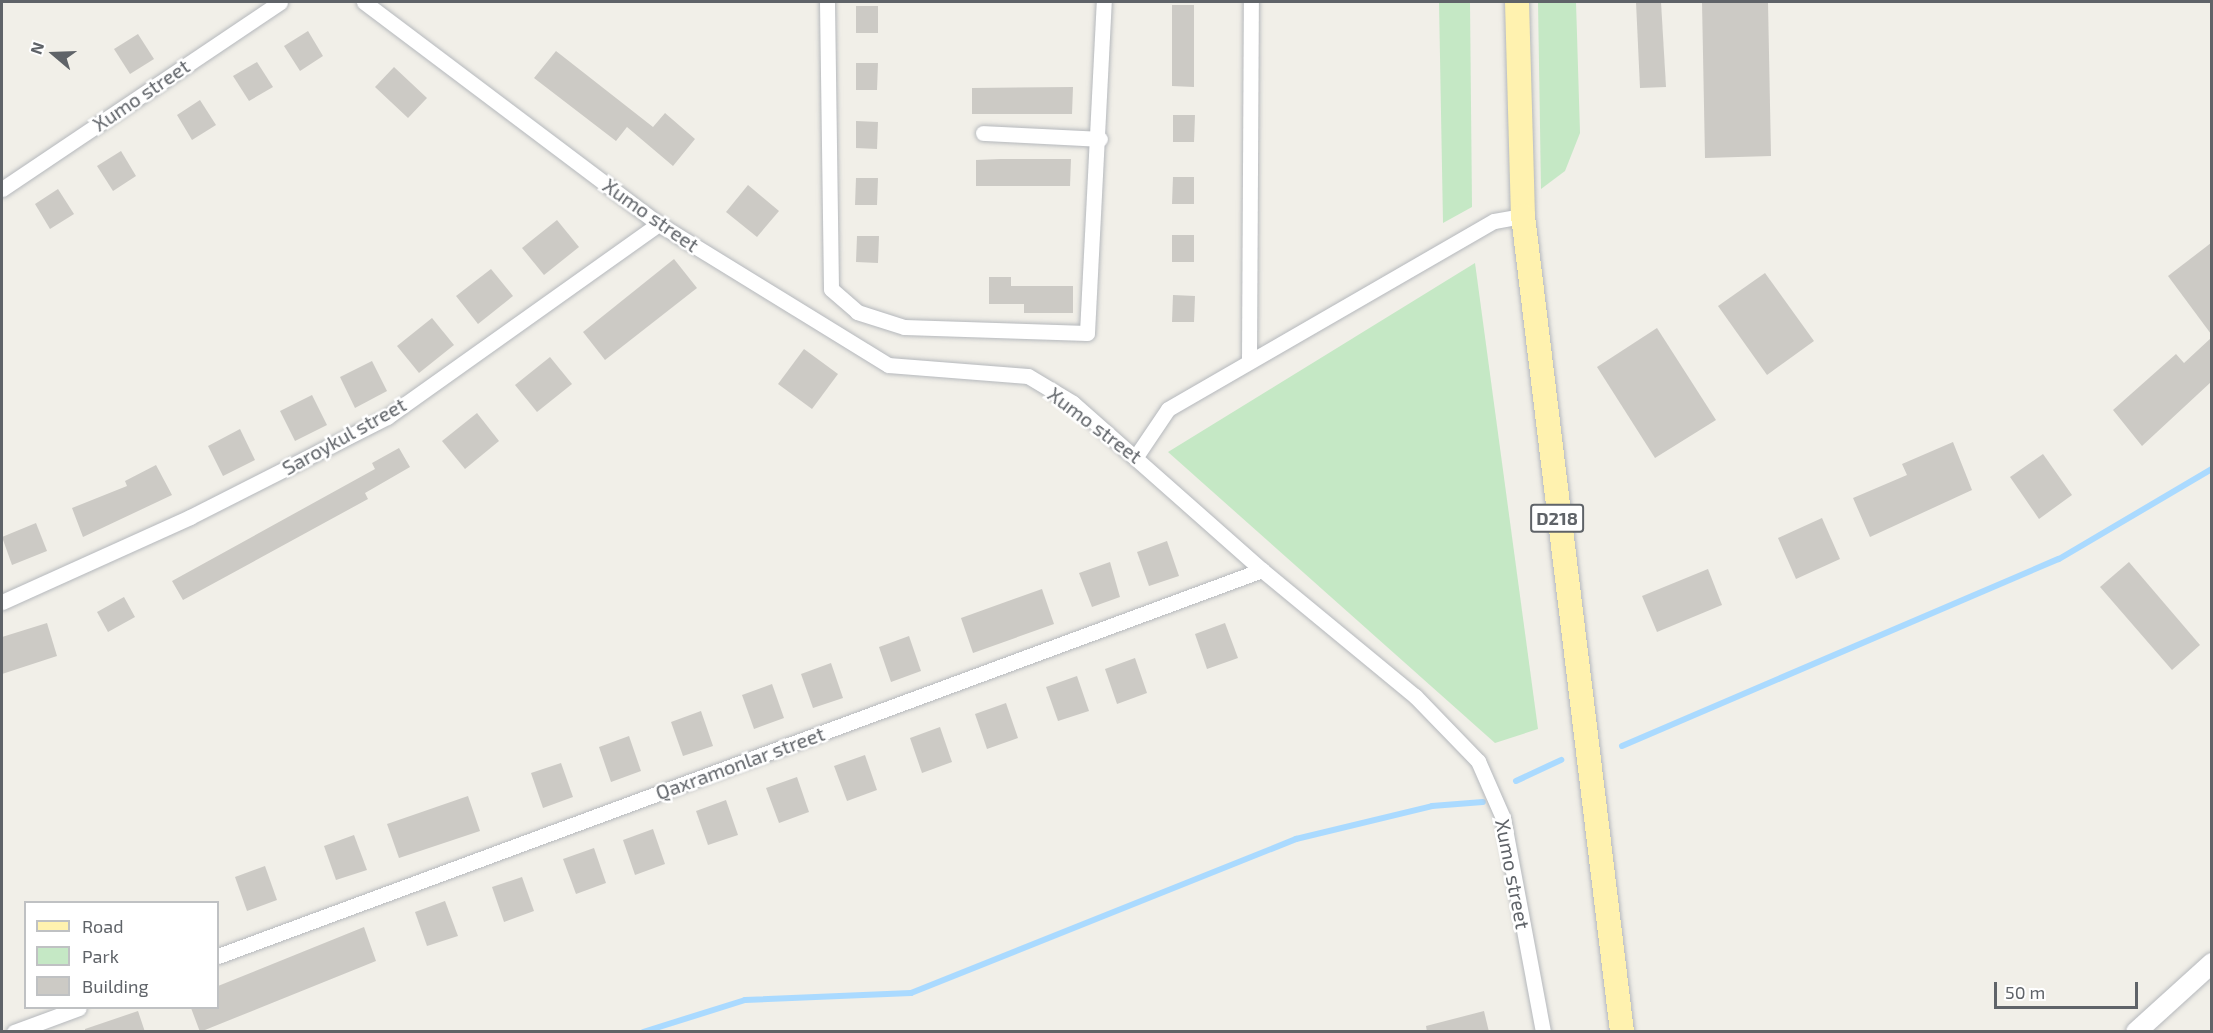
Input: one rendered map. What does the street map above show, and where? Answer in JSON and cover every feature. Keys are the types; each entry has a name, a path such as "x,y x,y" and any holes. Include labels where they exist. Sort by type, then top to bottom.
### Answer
{"main road":[{"name":"D218","path":"1517,2 1523,216 1622,1032"}],"street":[{"name":"Xumo street","path":"2,189 280,2"},
{"name":"Xumo street","path":"364,2 660,224 888,365 1028,376 1073,403 1137,455 1262,570 1415,696 1478,761 1503,818 1543,1032"},
{"path":"827,2 831,289 857,312 904,327 1087,333 1100,139 1104,2"},
{"path":"1249,361 1251,2"},
{"path":"983,133 1100,139"},
{"path":"1137,455 1168,409 1494,221 1523,216"},
{"name":"Saroykul street","path":"2,602 190,517 387,417 660,224"},
{"name":"Qaxramonlar street","path":"219,956 1262,570"},
{"path":"2136,1032 2211,963"},
{"path":"14,1032 76,1009"}],"green space":[{"path":"1439,2 1470,2 1472,207 1443,223"},
{"path":"1538,2 1576,2 1580,133 1565,171 1541,189"},
{"path":"1475,263 1538,729 1495,743 1168,452"}],"building":[{"path":"1636,2 1661,2 1666,87 1640,88"},
{"path":"1702,2 1768,2 1771,156 1705,158"},
{"path":"1172,5 1194,5 1194,87 1172,86"},
{"path":"856,6 878,6 878,33 856,33"},
{"path":"308,31 323,56 300,71 284,46"},
{"path":"138,34 154,59 130,74 114,49"},
{"path":"556,51 653,127 665,113 695,139 673,166 627,127 616,141 534,78"},
{"path":"257,62 273,87 249,101 233,76"},
{"path":"856,63 878,63 877,90 856,90"},
{"path":"394,67 427,98 408,118 375,87"},
{"path":"1073,87 1072,114 972,114 972,88"},
{"path":"200,100 216,125 192,140 177,115"},
{"path":"1173,115 1195,115 1194,142 1173,142"},
{"path":"856,121 878,122 877,149 856,148"},
{"path":"121,151 136,176 113,191 97,166"},
{"path":"1071,159 1070,186 976,186 976,160"},
{"path":"1173,177 1194,177 1194,204 1172,204"},
{"path":"856,178 878,178 877,205 855,205"},
{"path":"748,185 779,211 757,237 726,212"},
{"path":"58,189 74,214 50,229 35,204"},
{"path":"557,220 579,247 544,275 522,248"},
{"path":"1172,235 1194,235 1194,262 1172,262"},
{"path":"857,236 879,236 878,263 856,262"},
{"path":"2211,243 2211,334 2168,276"},
{"path":"674,259 697,288 605,360 583,332"},
{"path":"491,269 513,296 478,324 456,296"},
{"path":"1765,273 1814,341 1767,375 1718,306"},
{"path":"989,277 1011,277 1011,286 1073,286 1073,313 1024,313 1024,304 989,304"},
{"path":"1173,295 1195,296 1194,322 1172,322"},
{"path":"432,318 454,345 419,373 397,346"},
{"path":"1657,328 1716,420 1655,458 1597,367"},
{"path":"2211,338 2211,382 2142,446 2113,410 2176,354 2184,363"},
{"path":"804,349 838,374 812,409 778,384"},
{"path":"550,357 572,384 537,412 515,385"},
{"path":"372,361 387,391 355,408 340,377"},
{"path":"312,395 327,425 295,441 280,411"},
{"path":"477,413 499,441 465,469 442,441"},
{"path":"240,429 255,460 223,476 208,446"},
{"path":"1953,442 1972,490 1870,537 1853,498 1907,475 1902,464"},
{"path":"399,448 410,467 365,493 368,499 183,600 172,581 375,469 372,463"},
{"path":"2043,454 2072,495 2039,519 2010,477"},
{"path":"156,465 172,495 83,537 72,508 127,486 125,481"},
{"path":"1822,518 1840,559 1796,579 1778,538"},
{"path":"36,523 47,551 12,565 2,537"},
{"path":"1167,541 1179,576 1149,586 1137,552"},
{"path":"1110,562 1120,597 1092,607 1079,573"},
{"path":"2129,562 2200,645 2172,670 2100,587"},
{"path":"1708,569 1722,605 1657,632 1642,596"},
{"path":"1042,589 1054,624 973,653 961,618"},
{"path":"124,597 135,617 108,632 97,612"},
{"path":"47,623 57,656 2,674 2,637"},
{"path":"1225,623 1238,658 1207,669 1195,634"},
{"path":"909,636 921,671 891,682 879,647"},
{"path":"1135,658 1147,693 1117,704 1105,669"},
{"path":"831,663 843,698 813,708 801,674"},
{"path":"1077,676 1089,711 1058,721 1046,687"},
{"path":"772,684 784,718 754,729 742,695"},
{"path":"1006,703 1018,738 987,749 975,714"},
{"path":"701,711 713,746 683,756 671,722"},
{"path":"940,727 952,762 922,773 910,738"},
{"path":"629,736 641,771 611,782 599,747"},
{"path":"865,755 877,790 847,801 834,766"},
{"path":"561,763 573,797 543,808 531,773"},
{"path":"797,777 809,812 779,823 766,788"},
{"path":"468,796 480,831 399,858 387,824"},
{"path":"726,800 738,835 708,845 696,811"},
{"path":"653,829 665,864 635,875 623,840"},
{"path":"354,835 367,870 336,880 324,846"},
{"path":"594,848 606,883 576,894 563,859"},
{"path":"265,866 277,900 247,911 235,877"},
{"path":"522,877 534,911 504,922 492,887"},
{"path":"445,901 458,936 427,946 415,912"},
{"path":"364,927 376,961 200,1032 191,1009 219,1009 219,986"},
{"path":"138,1011 145,1032 85,1032 85,1029"},
{"path":"1484,1011 1489,1032 1427,1032 1426,1026"}],"waterway":[{"path":"1622,746 2059,559 2212,469"},
{"path":"1516,781 1561,760"},
{"path":"643,1032 745,1000 911,993 1296,839 1432,806 1483,802"}]}
